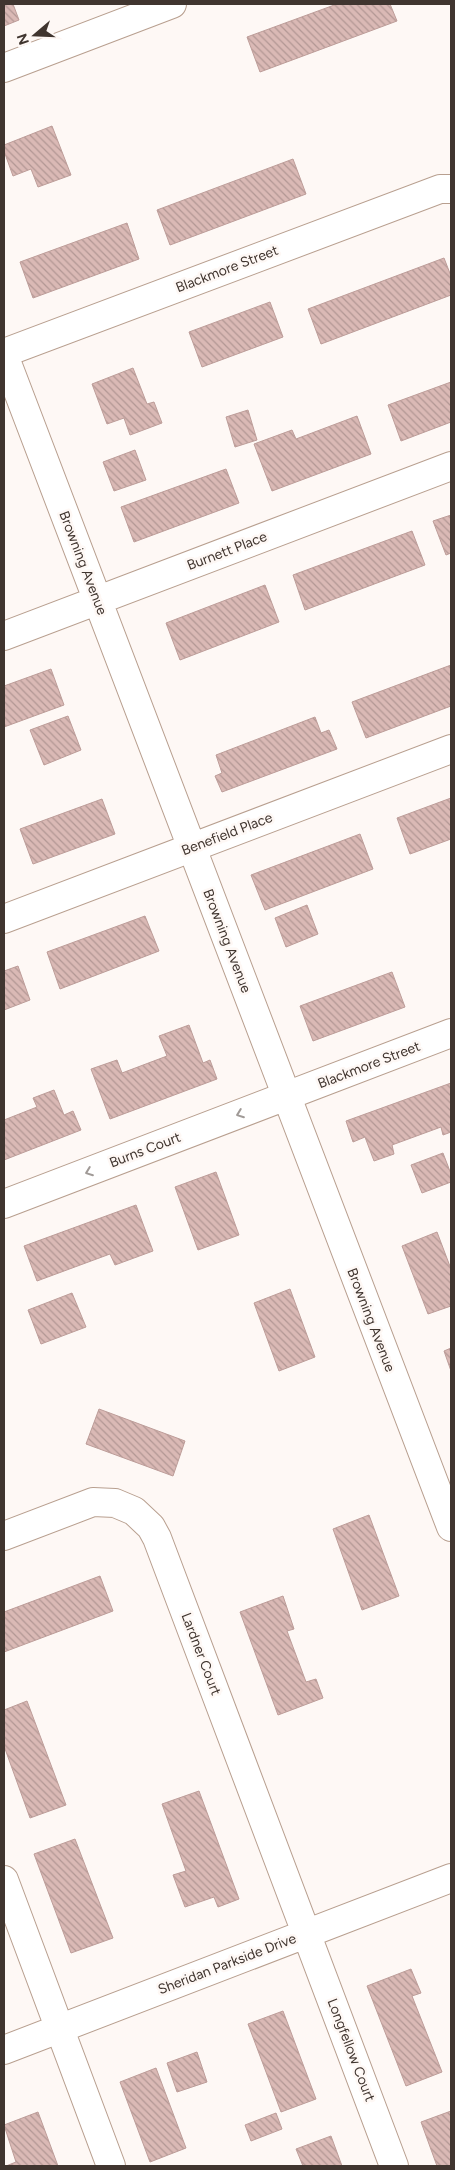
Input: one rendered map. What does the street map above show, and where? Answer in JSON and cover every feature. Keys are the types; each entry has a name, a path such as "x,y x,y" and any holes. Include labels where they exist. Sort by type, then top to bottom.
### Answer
{"street":[{"path":"4,68 172,4"},
{"name":"Blackmore Street","path":"4,354 440,189 451,189"},
{"name":"Browning Avenue","path":"4,354 451,1527"},
{"name":"Burnett Place","path":"4,636 451,466"},
{"name":"Benefield Place","path":"4,919 451,749"},
{"name":"Blackmore Street","path":"286,1097 451,1034"},
{"name":"Burns Court","path":"4,1204 286,1097"},
{"name":"Lardner Court","path":"4,1536 94,1502 114,1504 134,1511 151,1527 157,1538 307,1933"},
{"name":"Sheridan Parkside Drive","path":"4,2050 451,1878"},
{"path":"4,1880 112,2166"},
{"name":"Longfellow Court","path":"307,1933 394,2166"}],"building":[{"path":"4,4 13,4 19,20 4,26"},
{"path":"337,4 390,4 397,21 260,72 247,37"},
{"path":"52,126 71,175 38,187 31,169 13,176 4,151 4,145"},
{"path":"293,159 306,194 170,245 157,210"},
{"path":"127,223 139,259 33,298 20,262"},
{"path":"444,258 451,276 451,295 321,344 308,309"},
{"path":"270,302 283,337 202,367 189,332"},
{"path":"133,368 147,404 154,402 162,423 130,435 124,418 107,424 92,384"},
{"path":"451,382 451,422 401,441 388,405"},
{"path":"248,410 257,440 235,447 226,417"},
{"path":"357,416 371,454 272,491 254,444 292,430 296,439"},
{"path":"135,450 146,480 114,491 103,462"},
{"path":"226,469 239,503 134,542 121,507"},
{"path":"451,515 451,553 446,555 433,521"},
{"path":"412,531 425,565 305,610 293,575"},
{"path":"265,585 279,622 180,660 166,623"},
{"path":"451,665 451,706 366,738 352,702"},
{"path":"51,669 64,705 4,727 4,686"},
{"path":"68,716 81,750 44,765 30,730"},
{"path":"315,717 321,733 329,730 337,749 222,792 215,776 222,773 216,755"},
{"path":"451,798 451,839 410,854 397,818"},
{"path":"102,799 115,834 33,864 20,829"},
{"path":"360,834 373,869 265,910 251,875"},
{"path":"307,905 318,934 286,947 275,918"},
{"path":"145,916 159,951 60,989 47,952"},
{"path":"18,966 30,1000 4,1010 4,971"},
{"path":"392,972 405,1007 313,1041 300,1006"},
{"path":"189,1025 203,1063 210,1060 217,1079 110,1119 91,1069 117,1060 122,1073 167,1056 159,1036"},
{"path":"451,1083 451,1132 443,1135 441,1127 392,1145 394,1154 374,1161 365,1137 353,1142 346,1121"},
{"path":"54,1090 64,1115 73,1111 81,1130 4,1160 4,1120 37,1107 33,1098"},
{"path":"443,1153 451,1174 451,1182 422,1193 411,1165"},
{"path":"216,1172 239,1235 198,1250 175,1187"},
{"path":"136,1205 153,1251 115,1265 110,1254 37,1281 24,1246"},
{"path":"437,1232 451,1269 451,1306 428,1314 402,1246"},
{"path":"290,1289 315,1357 279,1371 254,1303"},
{"path":"72,1293 86,1327 41,1344 28,1310"},
{"path":"451,1348 451,1371 444,1351"},
{"path":"99,1409 185,1441 173,1476 86,1444"},
{"path":"369,1515 399,1596 362,1610 333,1529"},
{"path":"100,1576 113,1611 4,1652 4,1612"},
{"path":"283,1596 294,1629 287,1631 306,1682 316,1679 323,1698 278,1715 240,1612"},
{"path":"27,1701 66,1805 30,1818 4,1746 4,1710"},
{"path":"199,1791 239,1899 218,1907 214,1897 185,1907 173,1875 186,1871 162,1804"},
{"path":"75,1839 113,1938 71,1953 34,1854"},
{"path":"411,1969 421,1993 412,1996 442,2072 406,2086 367,1986"},
{"path":"283,2011 316,2099 281,2112 248,2024"},
{"path":"197,2052 207,2082 177,2092 167,2063"},
{"path":"156,2068 186,2148 150,2162 120,2082"},
{"path":"451,2111 451,2166 437,2166 421,2122"},
{"path":"38,2112 58,2166 6,2166 16,2162 4,2125"},
{"path":"276,2113 282,2129 251,2141 245,2125"},
{"path":"331,2136 342,2166 303,2166 296,2149"}]}
